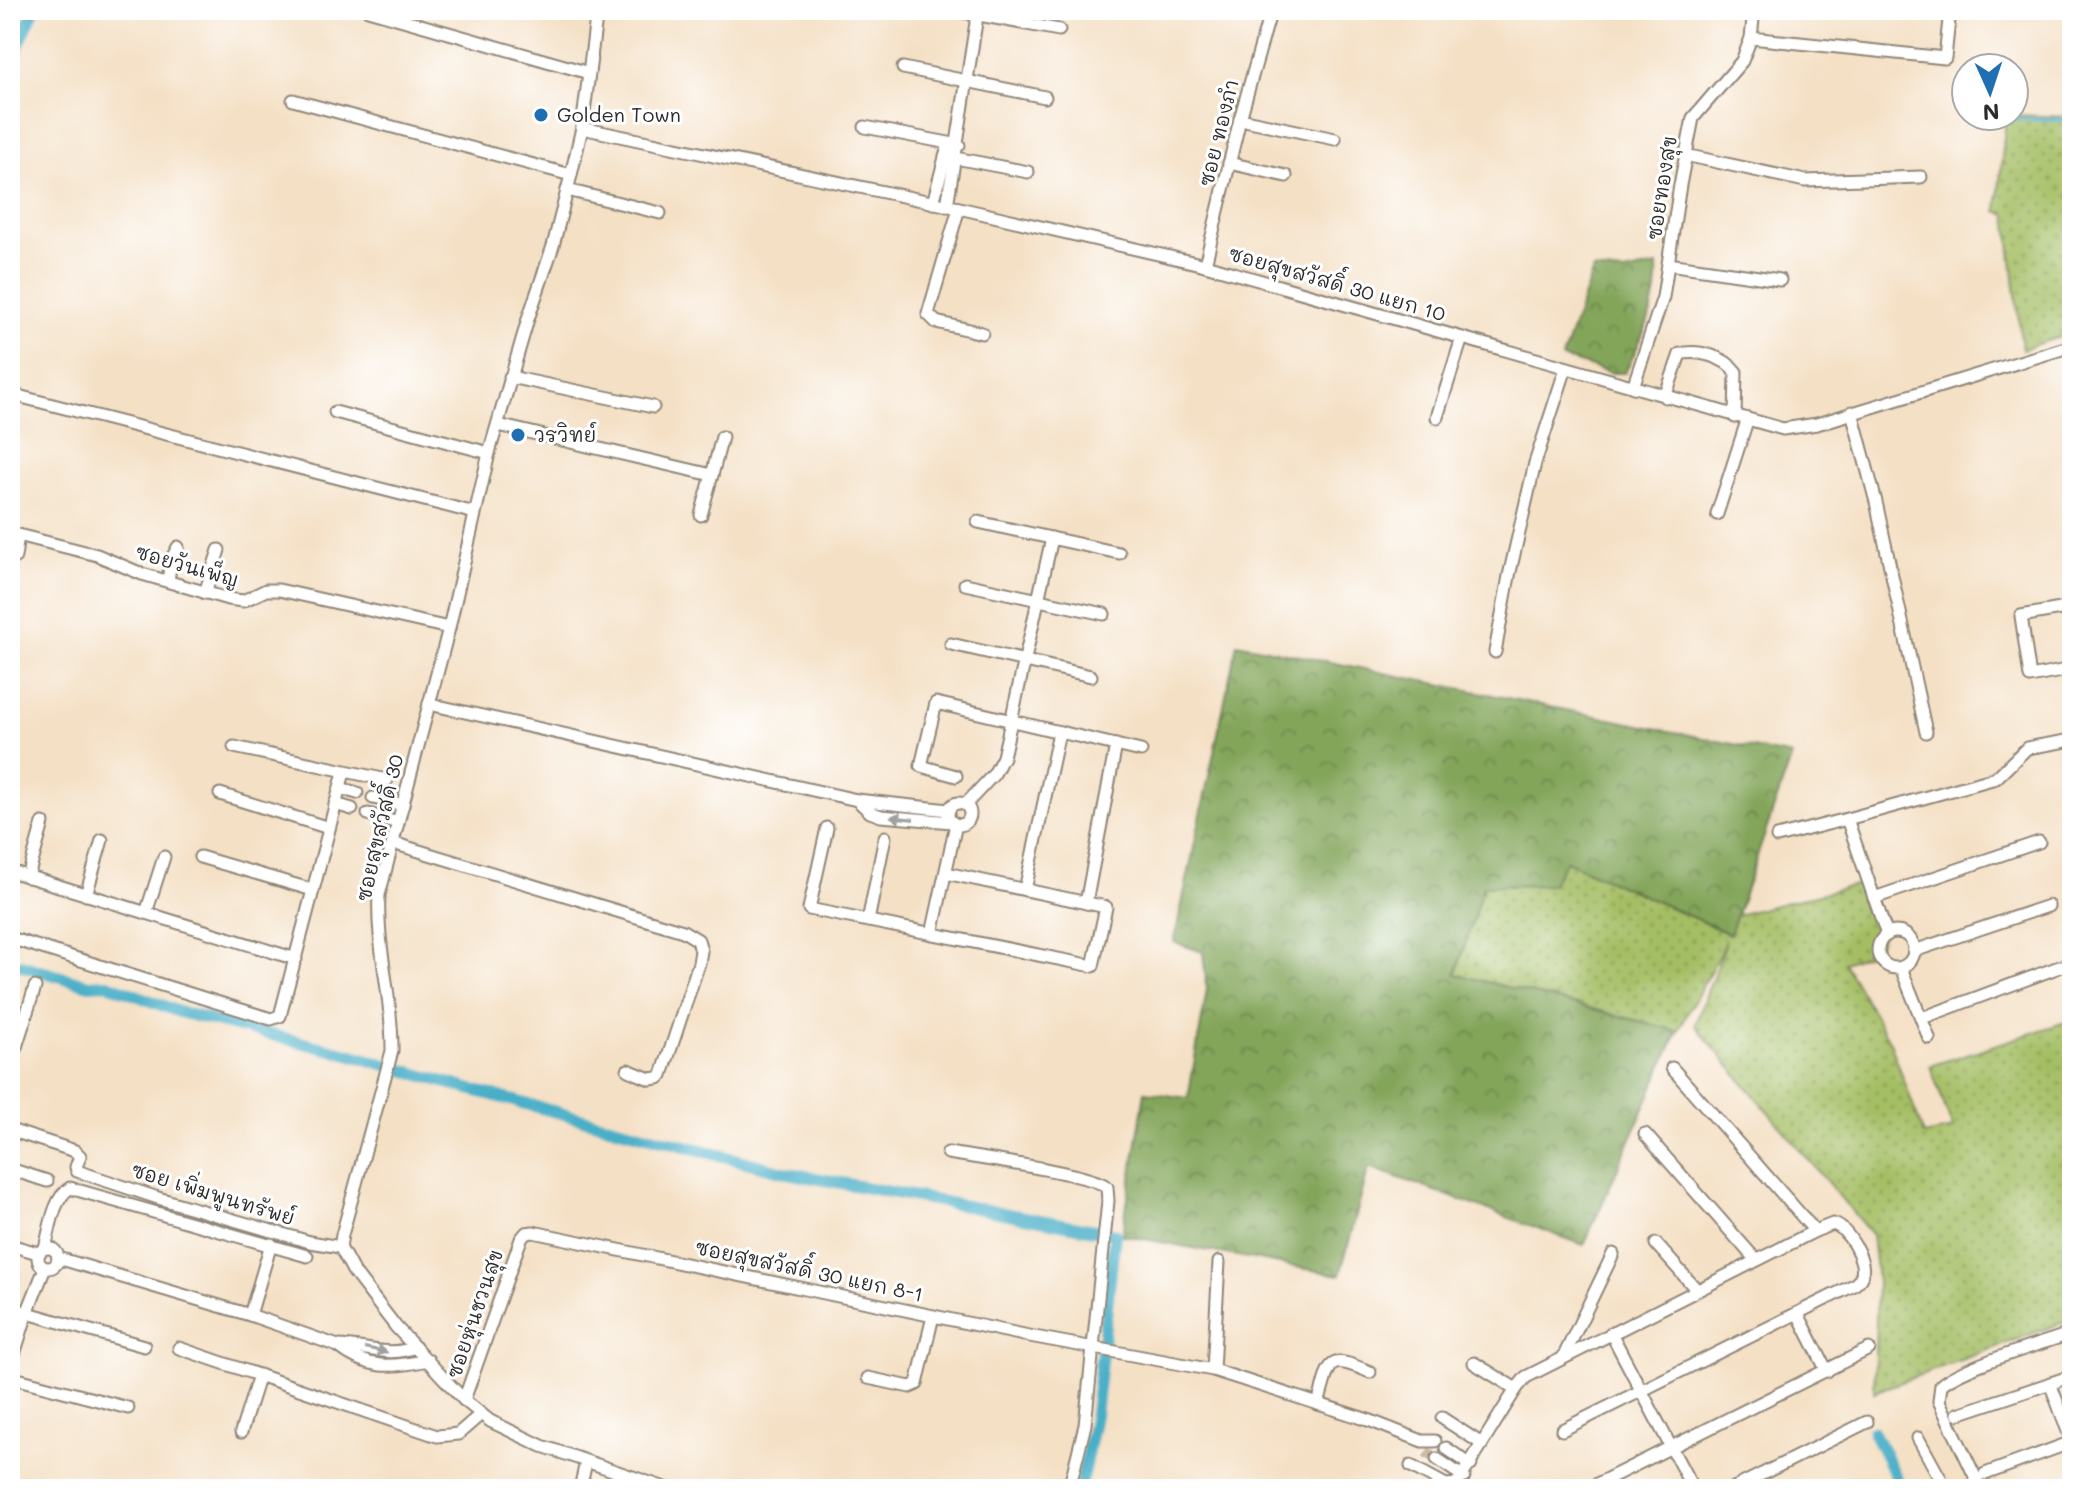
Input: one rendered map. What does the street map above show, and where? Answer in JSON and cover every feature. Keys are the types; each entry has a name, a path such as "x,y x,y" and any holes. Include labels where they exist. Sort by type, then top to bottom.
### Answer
{"street":[{"path":"368,10 589,73"},
{"name":"ซอยสุขสวัสดิ์ 30","path":"340,1247 346,1215 392,1051 379,895 449,628 489,453 553,246 571,175 582,128 597,10"},
{"path":"952,10 978,12 1059,30"},
{"name":"ซอย ทองภํา","path":"1205,265 1240,119 1271,10"},
{"name":"ซอยทองสุข","path":"1633,387 1655,325 1693,118 1742,61 1751,38 1754,10"},
{"path":"1751,38 1945,58 1950,10"},
{"path":"933,203 951,157 978,12"},
{"path":"903,68 1045,97"},
{"path":"293,100 571,175"},
{"path":"1240,119 1335,139"},
{"path":"865,127 955,140"},
{"name":"ซอยสุขสวัสดิ์ 30 แยก 10","path":"582,128 953,207 1205,265 1767,426 1797,429 2072,346"},
{"path":"1685,155 1805,181 1921,177"},
{"path":"951,157 1028,172"},
{"path":"951,157 953,207 928,314 936,322 982,333"},
{"path":"1229,163 1286,176"},
{"path":"567,190 660,213"},
{"path":"1668,264 1780,280"},
{"path":"1437,417 1462,338"},
{"path":"1665,397 1680,354 1697,352 1712,356 1733,367 1736,372 1741,419 1717,514"},
{"path":"1495,652 1535,463 1566,368"},
{"path":"510,377 653,407"},
{"path":"10,394 475,513"},
{"path":"335,412 489,453"},
{"path":"1852,412 1876,502 1926,732"},
{"path":"498,425 712,475"},
{"path":"701,515 722,437"},
{"path":"978,522 1119,553"},
{"path":"14,534 15,557"},
{"name":"ซอยวันเพ็ญ","path":"14,534 97,555 133,571 205,593 243,601 266,590 279,590 449,628"},
{"path":"965,805 999,767 1052,538"},
{"path":"168,581 171,560 178,547"},
{"path":"205,593 219,550"},
{"path":"965,584 1104,614"},
{"path":"2072,607 2021,616 2030,677 2072,669"},
{"path":"951,644 1091,676"},
{"path":"956,776 921,766 936,703 1141,751"},
{"path":"429,704 857,800 870,812 881,816 952,819 964,824 970,817 965,805"},
{"path":"1025,890 1059,732"},
{"path":"1777,837 1996,778 2027,748 2072,740"},
{"path":"1086,903 1116,745"},
{"path":"234,747 387,780"},
{"path":"10,938 271,1019 280,1016 344,772"},
{"path":"340,788 357,793"},
{"path":"220,794 329,828"},
{"path":"373,798 403,805"},
{"path":"335,804 352,809"},
{"path":"932,934 946,873 952,819 956,804 965,805"},
{"path":"368,814 398,823"},
{"path":"1847,819 1887,935"},
{"path":"28,877 43,823"},
{"path":"827,828 809,909 1093,966 1106,907 946,873"},
{"path":"868,921 885,837"},
{"path":"86,895 102,840"},
{"path":"1874,898 2039,842"},
{"path":"393,843 683,931 698,940 701,951 699,963 662,1075 650,1079 628,1070"},
{"path":"146,913 164,857"},
{"path":"200,857 313,890"},
{"path":"10,871 296,959"},
{"path":"1914,951 2048,906"},
{"path":"1898,933 1908,937 1914,951 1910,962 1901,968 1890,967 1879,955 1880,944 1887,935 1898,933"},
{"path":"1922,1018 2062,966"},
{"path":"1901,968 1929,1038"},
{"path":"10,1066 35,987"},
{"path":"1672,1068 1815,1231"},
{"name":"ซอย เพิ่มพูนทรัพย์","path":"10,1130 75,1151 80,1156 77,1171 326,1247 340,1247"},
{"path":"1645,1134 1755,1259"},
{"path":"948,1153 1104,1184 1109,1195 1103,1248 1101,1350 1069,1489"},
{"path":"10,1169 47,1181"},
{"path":"45,1268 38,1262 59,1200 63,1192 70,1188 307,1256"},
{"path":"1411,1466 1446,1485 1457,1484 1526,1377 1815,1231 1833,1224 1844,1229 1862,1264 1861,1278 1854,1285 1562,1430"},
{"name":"ซอยสุขสวัสดิ์ 30 แยก 8-1","path":"521,1239 526,1233 533,1232 933,1316 1213,1370 1318,1404 1428,1451"},
{"name":"ซอยหุ่นชวนสุข","path":"464,1400 521,1239"},
{"path":"250,1315 271,1244"},
{"path":"1656,1244 1696,1289"},
{"path":"10,1245 54,1250 58,1258 250,1315 338,1346 359,1346 394,1353 415,1347"},
{"path":"340,1247 353,1271 415,1347 481,1414 515,1434 668,1489"},
{"path":"1563,1358 1613,1254"},
{"path":"45,1268 54,1266 58,1258"},
{"path":"1213,1370 1219,1262"},
{"path":"10,1367 45,1268"},
{"path":"10,1308 144,1346"},
{"path":"1798,1314 1827,1371"},
{"path":"868,1378 910,1387 917,1384 933,1316"},
{"path":"1611,1333 1693,1489"},
{"path":"1981,1489 1939,1401 1941,1385 1988,1363 2072,1333"},
{"path":"338,1346 354,1359 382,1366 428,1360"},
{"path":"179,1348 437,1436 458,1434 481,1414"},
{"path":"1593,1486 1869,1349"},
{"path":"1318,1404 1330,1365 1335,1361 1370,1372"},
{"path":"1474,1363 1516,1389"},
{"path":"241,1432 259,1375"},
{"path":"1958,1414 2072,1376"},
{"path":"10,1377 128,1408"},
{"path":"1985,1474 2072,1442 2050,1383"},
{"path":"1442,1418 1482,1444"},
{"path":"1732,1489 1867,1422"},
{"path":"1918,1438 1946,1489"},
{"path":"1435,1441 1428,1451 1464,1477"},
{"path":"1446,1448 1471,1465"},
{"path":"580,1489 586,1462"}],"green space":[{"path":"2030,116 2072,117 2072,333 2022,349 2007,215 1997,211 2004,132 2030,132"},
{"path":"1657,266 1656,294 1643,334 1625,373 1612,373 1562,358 1593,270 1624,273"},
{"path":"1237,643 1792,756 1730,934 1566,861 1551,885 1483,886 1456,974 1678,1031 1584,1245 1369,1167 1340,1275 1122,1235 1145,1092 1188,1098 1207,990 1203,952 1174,942"},
{"path":"1566,861 1729,934 1736,915 1865,880 1883,933 1876,951 1844,963 1890,1042 1924,1135 1953,1129 1930,1066 2072,1020 2072,1319 1874,1392 1877,1282 1872,1235 1695,1025 1726,942 1678,1031 1456,974 1483,886 1551,885"}],"waterway":[{"path":"10,64 34,10"},
{"path":"2030,119 2072,120"},
{"path":"10,962 89,985 108,984 179,1012 352,1055 788,1173 1115,1234 1095,1415 1080,1489"},
{"path":"1873,1431 1902,1489"}],"tunnel":[{"path":"1426,1452 1437,1459"}],"place":[{"name":"Golden Town","path":"541,115"},
{"name":"วรวิทย์","path":"518,435"}]}
